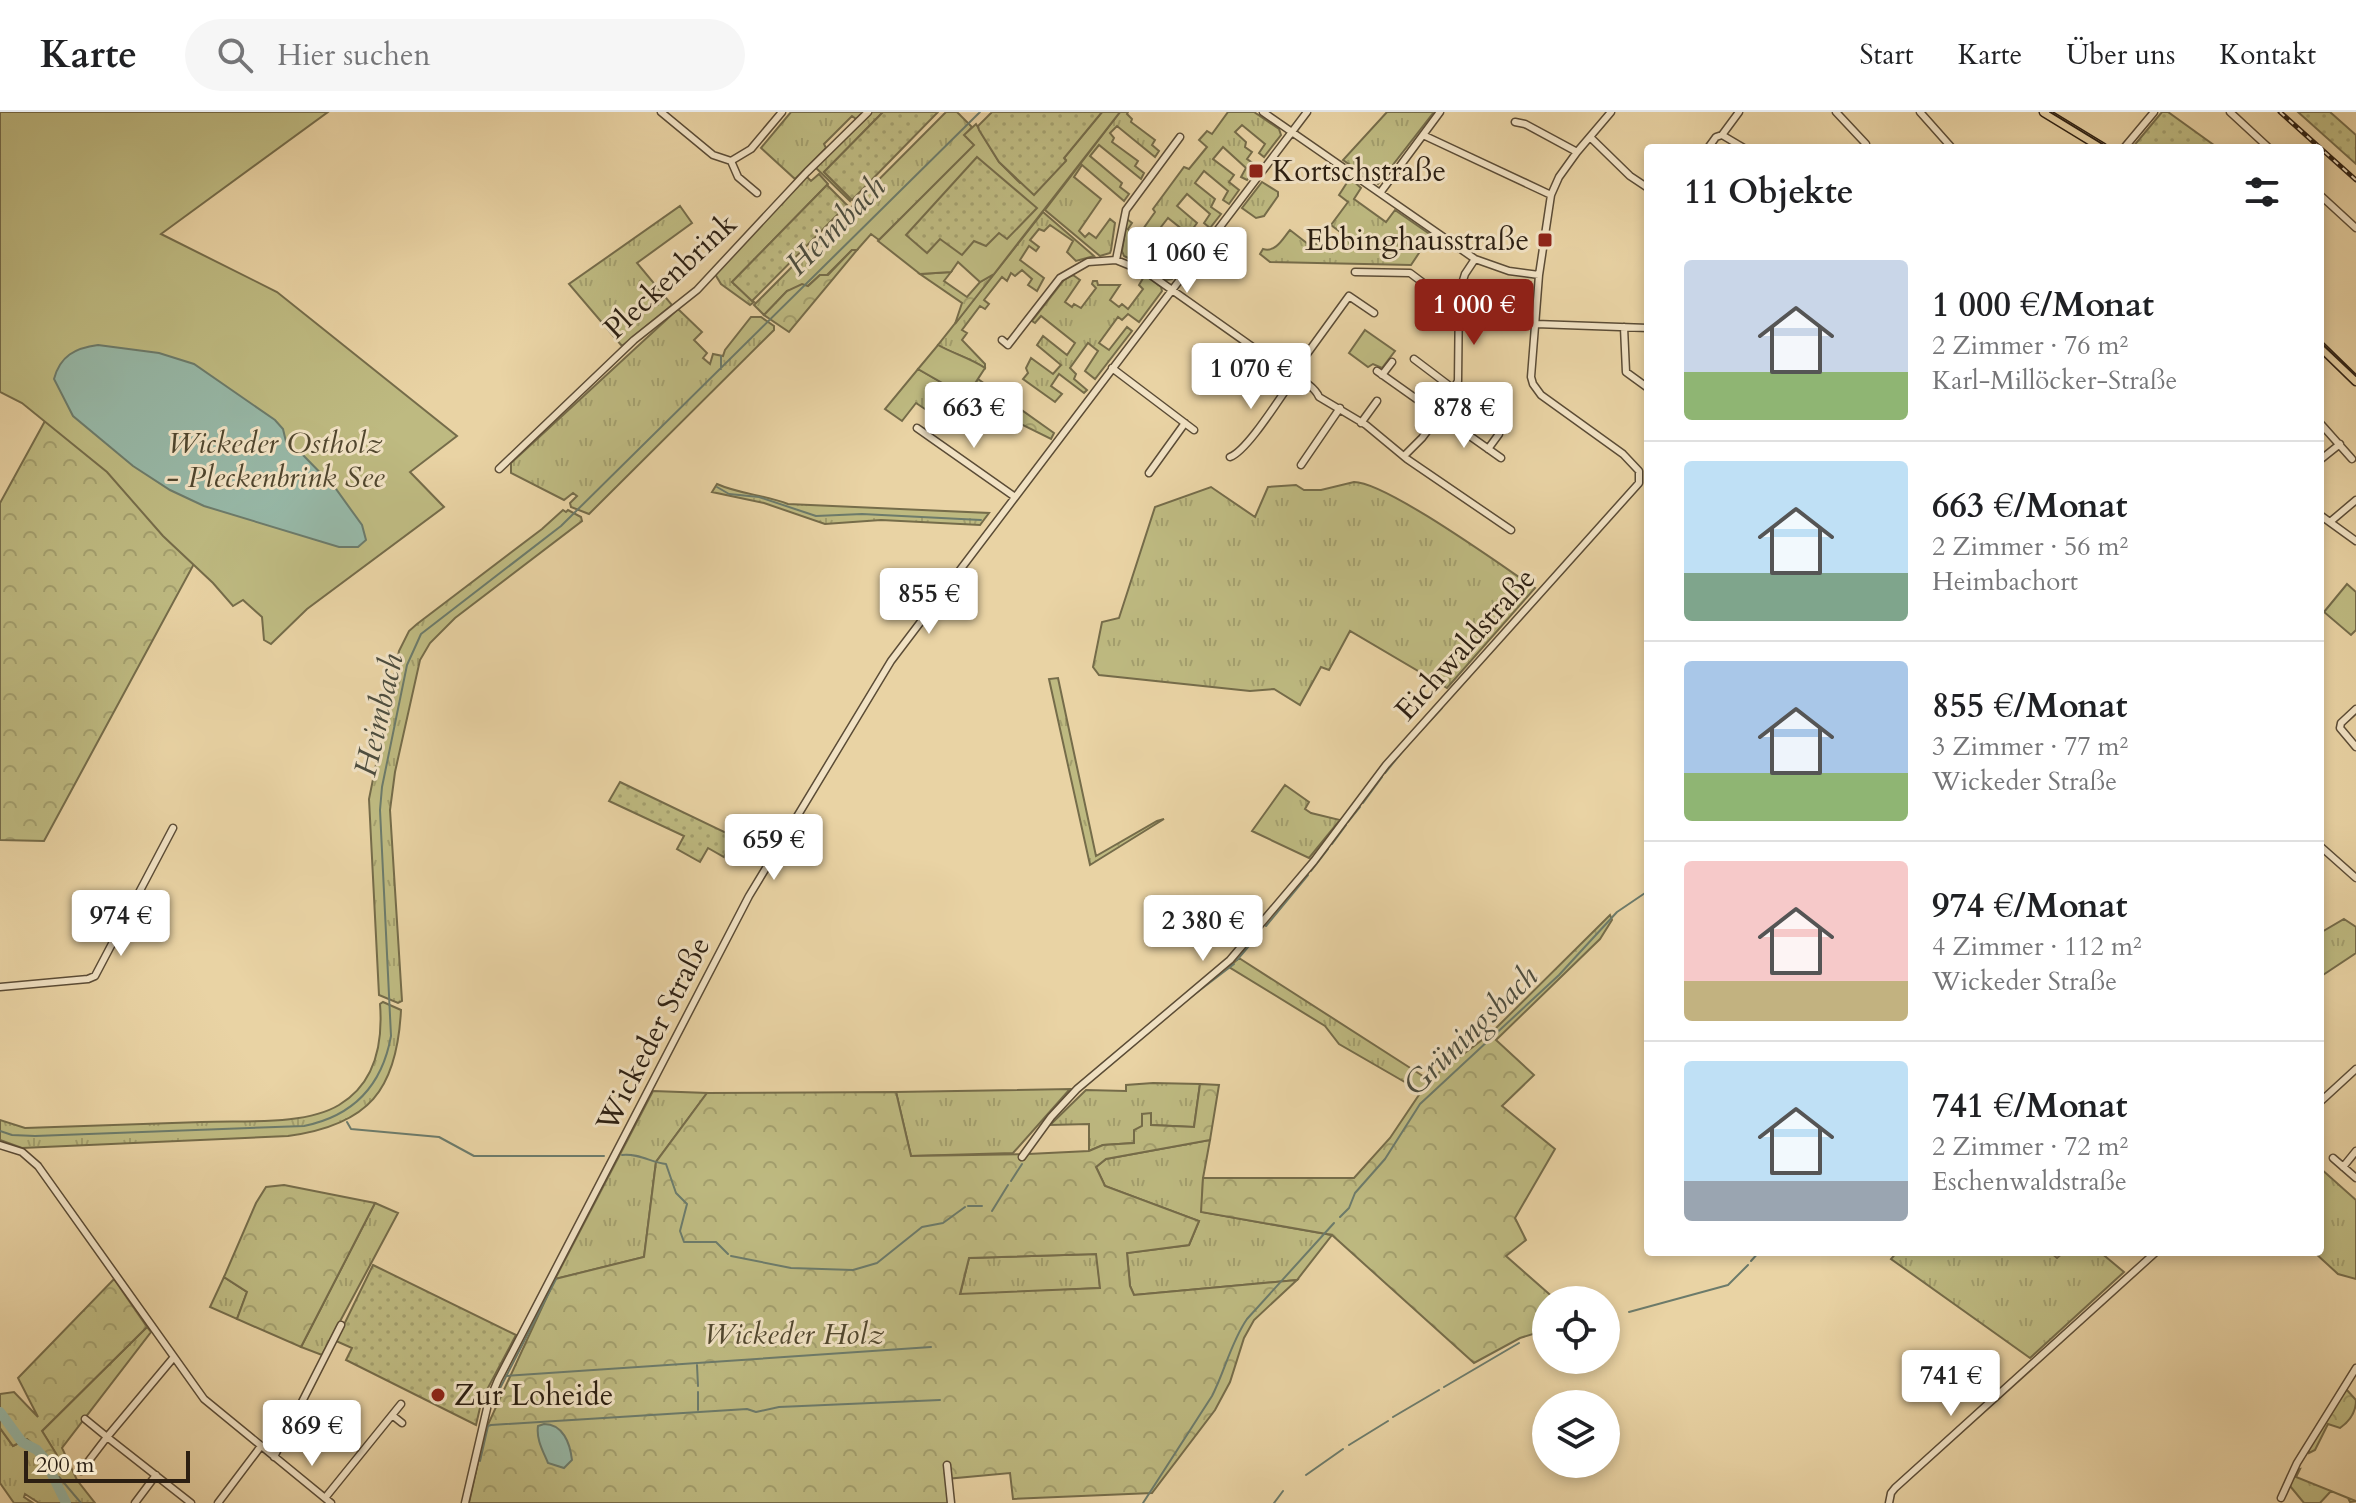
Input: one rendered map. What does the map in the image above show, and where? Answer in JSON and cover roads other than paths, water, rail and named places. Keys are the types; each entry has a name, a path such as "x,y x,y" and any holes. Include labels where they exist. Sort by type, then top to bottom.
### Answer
{"main road":[{"path":"2044,112 2096,144"},
{"path":"2324,350 2356,381"}],"street":[{"path":"661,112 707,151 719,159 731,161 751,149 782,112"},
{"name":"Pleckenbrink","path":"499,469 634,340 697,290 807,172 868,112"},
{"path":"1263,112 1475,259 1509,271 1539,275"},
{"name":"Wickeder Straße","path":"465,1503 488,1404 498,1380 749,896 881,675 1307,112"},
{"path":"1380,193 1440,112"},
{"name":"Eichwaldstraße","path":"1022,1157 1051,1117 1077,1089 1238,951 1314,861 1386,765 1639,483 1639,471 1623,454 1536,389 1531,377 1539,275 1551,195 1559,177 1577,152 1611,112"},
{"path":"1711,144 1739,112"},
{"path":"1836,112 1866,144"},
{"path":"1920,112 1947,144"},
{"path":"2127,144 2154,112"},
{"path":"2230,112 2265,144"},
{"path":"1515,122 1525,124 1577,152"},
{"path":"1423,135 1551,195"},
{"path":"1722,135 1737,144"},
{"path":"1116,260 1126,210 1180,137"},
{"path":"1590,137 1644,185"},
{"path":"731,161 738,177 757,193"},
{"path":"2324,199 2356,228"},
{"path":"1443,421 1441,409 1455,390 1458,375 1459,293 1465,274 1475,259"},
{"path":"1002,340 1008,345 1051,288 1068,272 1088,262 1116,260 1139,267 1292,370 1296,380 1387,440 1404,456 1511,530"},
{"path":"1355,272 1410,273 1438,294"},
{"path":"1292,370 1349,296 1374,313"},
{"path":"1536,324 1644,328"},
{"path":"1624,327 1626,372 1644,385"},
{"path":"1414,359 1455,390"},
{"path":"1392,362 1379,373 1432,410 1441,409"},
{"path":"1112,368 1194,430"},
{"path":"1230,457 1237,455 1250,440 1296,380"},
{"path":"1361,423 1377,401"},
{"path":"1301,465 1340,408"},
{"path":"1432,410 1434,422"},
{"path":"1404,456 1434,422 1443,421 1501,458"},
{"path":"1149,473 1185,423"},
{"path":"2324,427 2352,459"},
{"path":"917,428 1015,497"},
{"path":"1488,449 1499,434"},
{"path":"2324,457 2340,444"},
{"path":"2330,522 2356,500"},
{"path":"2324,518 2356,541"},
{"path":"2356,709 2340,725 2356,747"},
{"path":"0,987 95,976 173,828"},
{"path":"2324,850 2356,878"},
{"path":"2324,1098 2356,1069"},
{"path":"0,1145 22,1152 38,1166 209,1404 328,1501 401,1404"},
{"path":"2343,1167 2356,1151"},
{"path":"2333,1158 2356,1178"},
{"path":"1889,1503 1891,1493 2152,1256"},
{"path":"274,1457 341,1325"},
{"path":"81,1471 174,1357"},
{"path":"2281,1498 2297,1463 2356,1368"},
{"path":"392,1415 402,1423"},
{"path":"85,1419 191,1503"},
{"path":"218,1503 261,1446"},
{"path":"947,1465 951,1503"},
{"path":"135,1503 156,1475"}],"waterway":[{"name":"Heimbach","path":"0,1131 35,1136 304,1126 337,1115 362,1096 380,1070 391,1036 380,810 407,665 421,634 561,526 980,112"},
{"name":"Heimbach","path":"721,356 721,369"},
{"path":"717,487 729,494 759,497 816,516 862,514 981,520"},
{"path":"1452,696 1470,676"},
{"path":"1415,737 1442,708"},
{"path":"1385,773 1411,741"},
{"path":"1363,803 1382,777"},
{"path":"1348,822 1360,807"},
{"path":"1332,844 1346,825"},
{"path":"1311,871 1328,849"},
{"path":"1266,926 1308,875"},
{"name":"Grüningsbach","path":"1340,1217 1349,1208 1355,1193 1385,1159 1420,1104 1559,975 1617,912 1644,894"},
{"path":"1237,960 1259,934"},
{"path":"1187,1000 1234,964"},
{"path":"347,1122 351,1129 439,1137 474,1156 604,1156"},
{"path":"622,1155 634,1155 666,1164 676,1193 687,1204 680,1231 684,1242 716,1242 728,1254"},
{"path":"1011,1181 1022,1164"},
{"path":"992,1211 1008,1185"},
{"path":"968,1206 982,1206"},
{"path":"731,1256 791,1268 853,1270 877,1263 922,1227 943,1223 965,1207"},
{"name":"Grüningsbach","path":"1143,1503 1212,1396 1247,1319 1334,1223"},
{"path":"1751,1261 1755,1256"},
{"path":"1629,1312 1728,1285 1748,1265"},
{"path":"494,1400 556,1279"},
{"path":"1444,1387 1519,1343"},
{"path":"506,1376 931,1347"},
{"path":"697,1365 698,1386"},
{"path":"1393,1417 1439,1390"},
{"path":"698,1392 698,1410"},
{"path":"480,1461 488,1426 491,1425 940,1400"},
{"path":"0,1412 22,1442 44,1458 66,1503"},
{"path":"1349,1445 1388,1421"},
{"path":"1306,1475 1343,1449"},
{"path":"59,1477 81,1503"},
{"path":"1274,1503 1283,1491"}],"tram line":[{"path":"2050,112 2102,144"},
{"path":"2324,346 2356,376"}],"railway":[{"path":"2280,112 2316,144"},
{"path":"2324,151 2356,180"}],"place":[{"name":"Kortschstraße","path":"1256,171"},
{"name":"Ebbinghausstraße","path":"1545,240"},
{"name":"Zur Loheide","path":"438,1395"}],"park label":[{"name":"Wickeder Ostholz - Pleckenbrink See","path":"275,460"},
{"name":"Wickeder Holz","path":"794,1334"}]}
